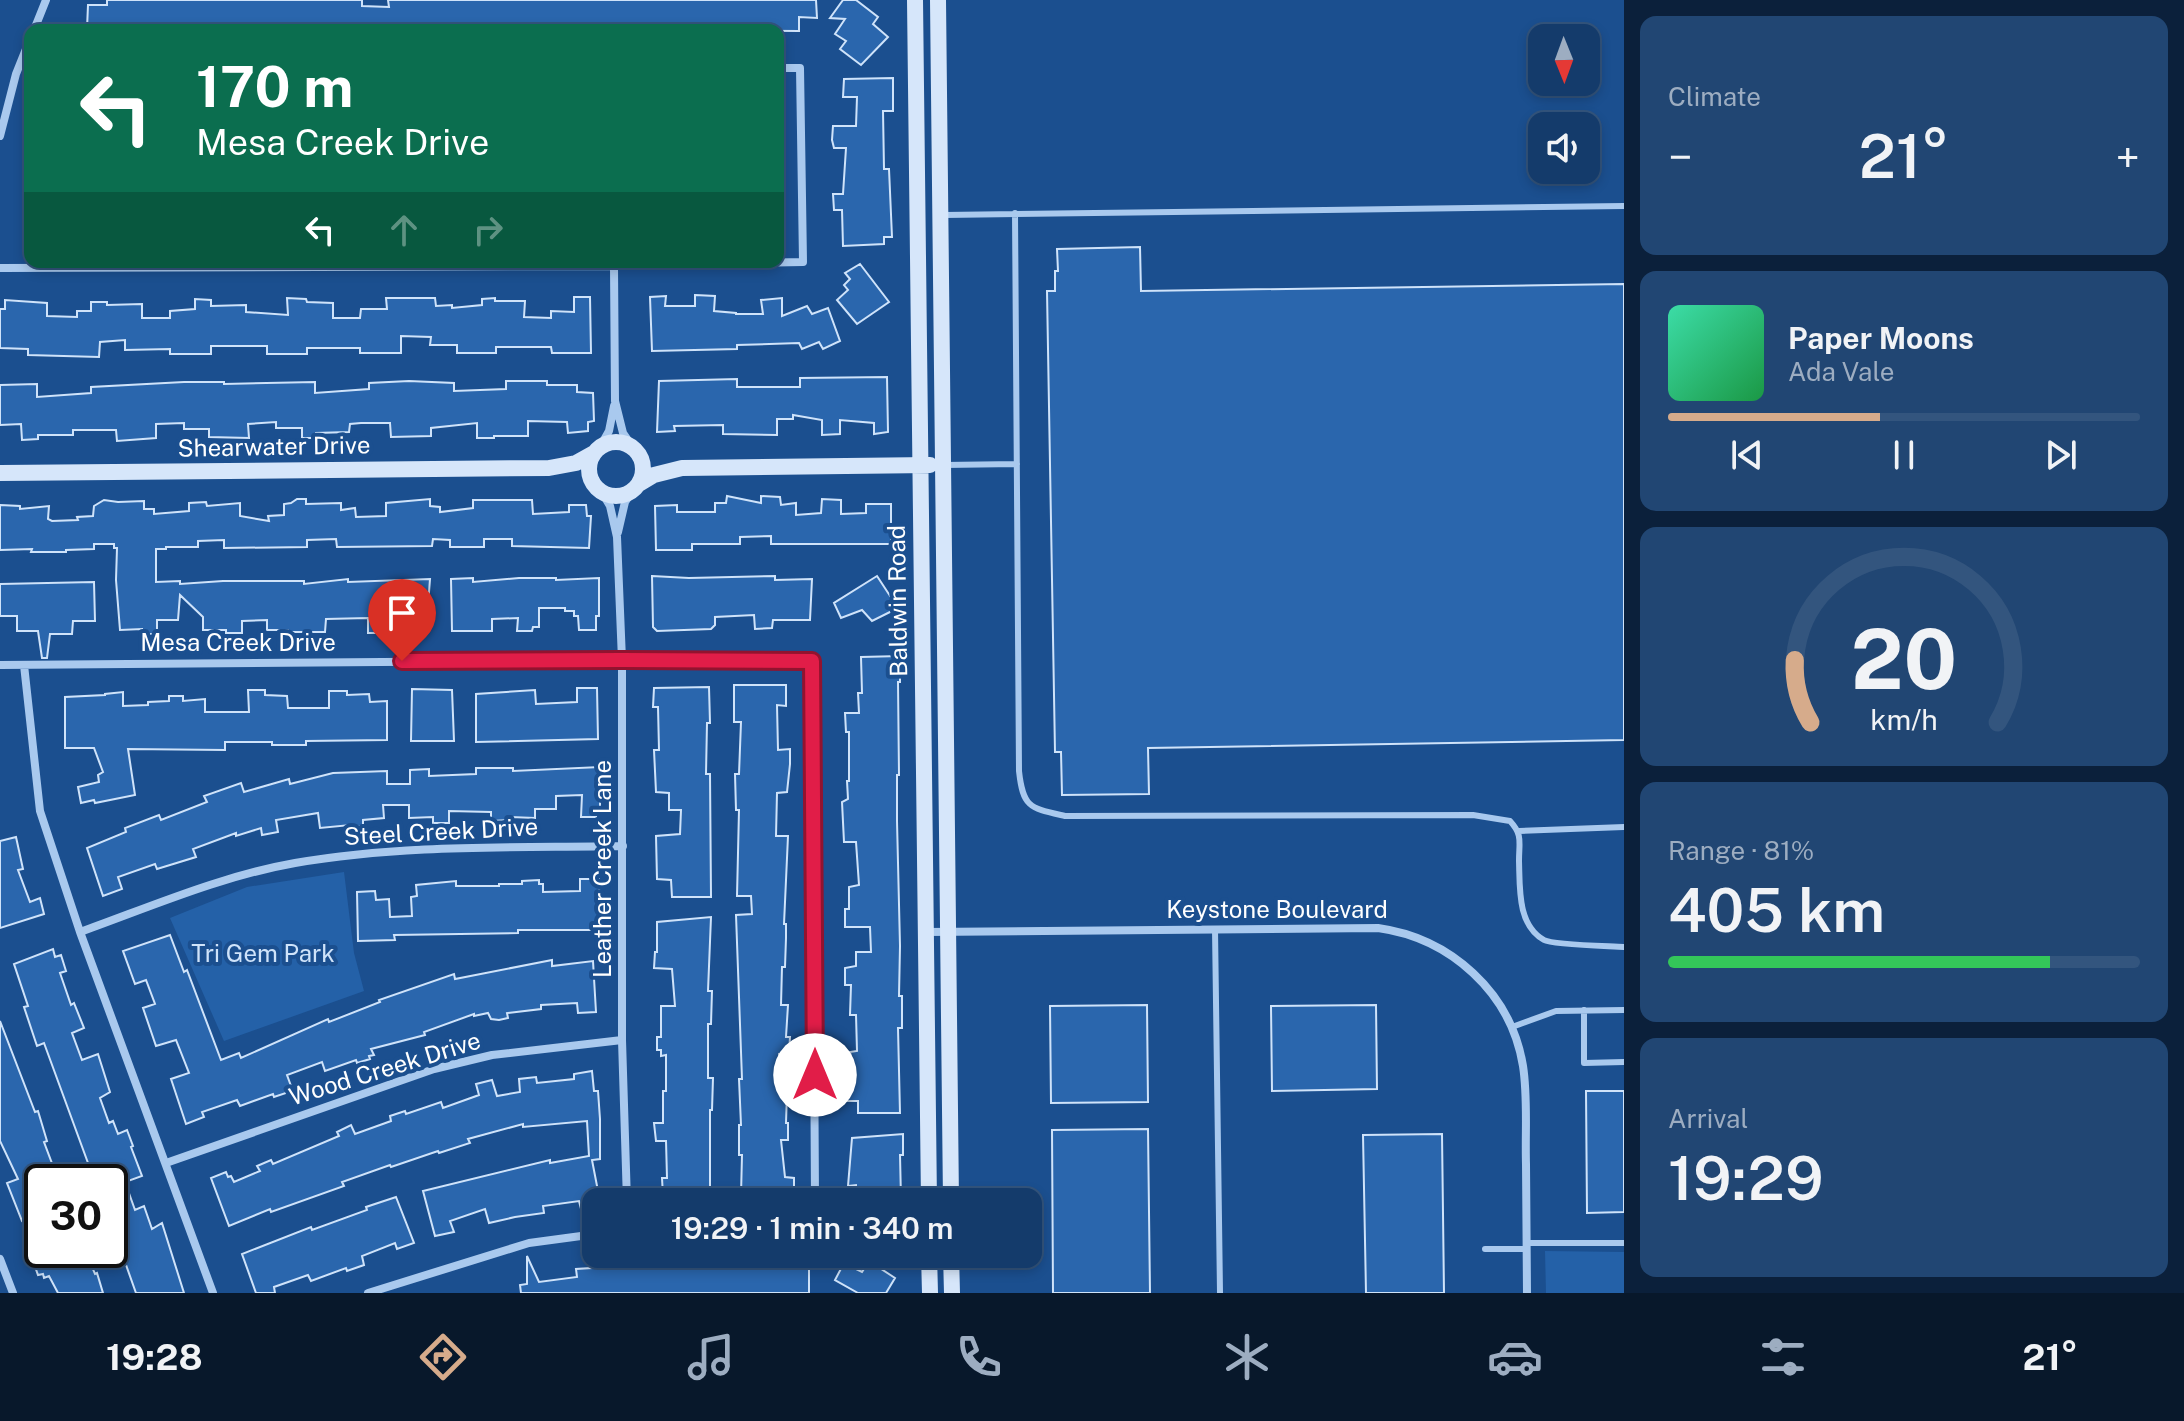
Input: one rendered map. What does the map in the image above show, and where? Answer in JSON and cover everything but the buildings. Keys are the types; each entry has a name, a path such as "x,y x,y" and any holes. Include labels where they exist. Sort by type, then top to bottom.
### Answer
{"main road":[{"name":"Baldwin Road","path":"915,0 929,1188"},
{"name":"Baldwin Road","path":"938,0 951,1188"},
{"path":"682,468 653,461 616,441 597,450 589,469 598,488 617,496 654,475 682,468 943,465"},
{"path":"635,449 644,468 636,487"},
{"name":"Shearwater Drive","path":"0,473 549,468 576,463 597,450"},
{"name":"Shearwater Drive","path":"549,468 577,476 598,488"},
{"path":"929,1268 930,1293"},
{"path":"951,1268 952,1293"}],"street":[{"path":"36,24 46,0"},
{"path":"0,136 24,54"},
{"path":"784,68 800,68 803,262 784,262"},
{"path":"16,74 24,74"},
{"path":"0,268 24,268"},
{"path":"597,450 609,431 615,401 614,268"},
{"path":"615,401 623,433 635,449"},
{"name":"Leather Creek Lane","path":"617,537 625,502 636,487"},
{"name":"Leather Creek Lane","path":"598,488 610,506 617,537 622,660 622,1040 627,1188"},
{"name":"Mesa Creek Drive","path":"0,665 812,661 815,1188"},
{"path":"24,665 40,811 80,932 213,1293"},
{"name":"Steel Creek Drive","path":"80,932 238,876 292,863 390,850 623,846"},
{"name":"Keystone Boulevard","path":"926,932 1378,928 1412,934 1444,949 1471,971 1494,997 1512,1027 1523,1067 1527,1293"},
{"name":"Wood Creek Drive","path":"166,1163 434,1069 492,1055 622,1040"},
{"path":"368,1293 529,1243 582,1236"},
{"path":"0,1259 13,1293"}],"lane":[{"path":"941,215 1624,206"},
{"path":"1015,213 1021,795 1036,810 1065,816 1473,815 1510,821 1519,831 1520,890 1524,915 1534,932 1546,942 1624,947"},
{"path":"943,465 1017,464"},
{"path":"1519,831 1624,827"},
{"path":"1215,929 1220,1293"},
{"path":"1584,1010 1584,1063 1624,1062"},
{"path":"1512,1027 1556,1011 1624,1010"},
{"path":"1485,1249 1624,1243"}],"green space":[{"name":"Tri Gem Park","path":"344,872 354,953 364,991 224,1041 170,918 247,887"},
{"path":"1545,1251 1624,1252 1624,1293 1546,1293"}],"route":[{"path":"402,661 812,661 815,1075"}]}
